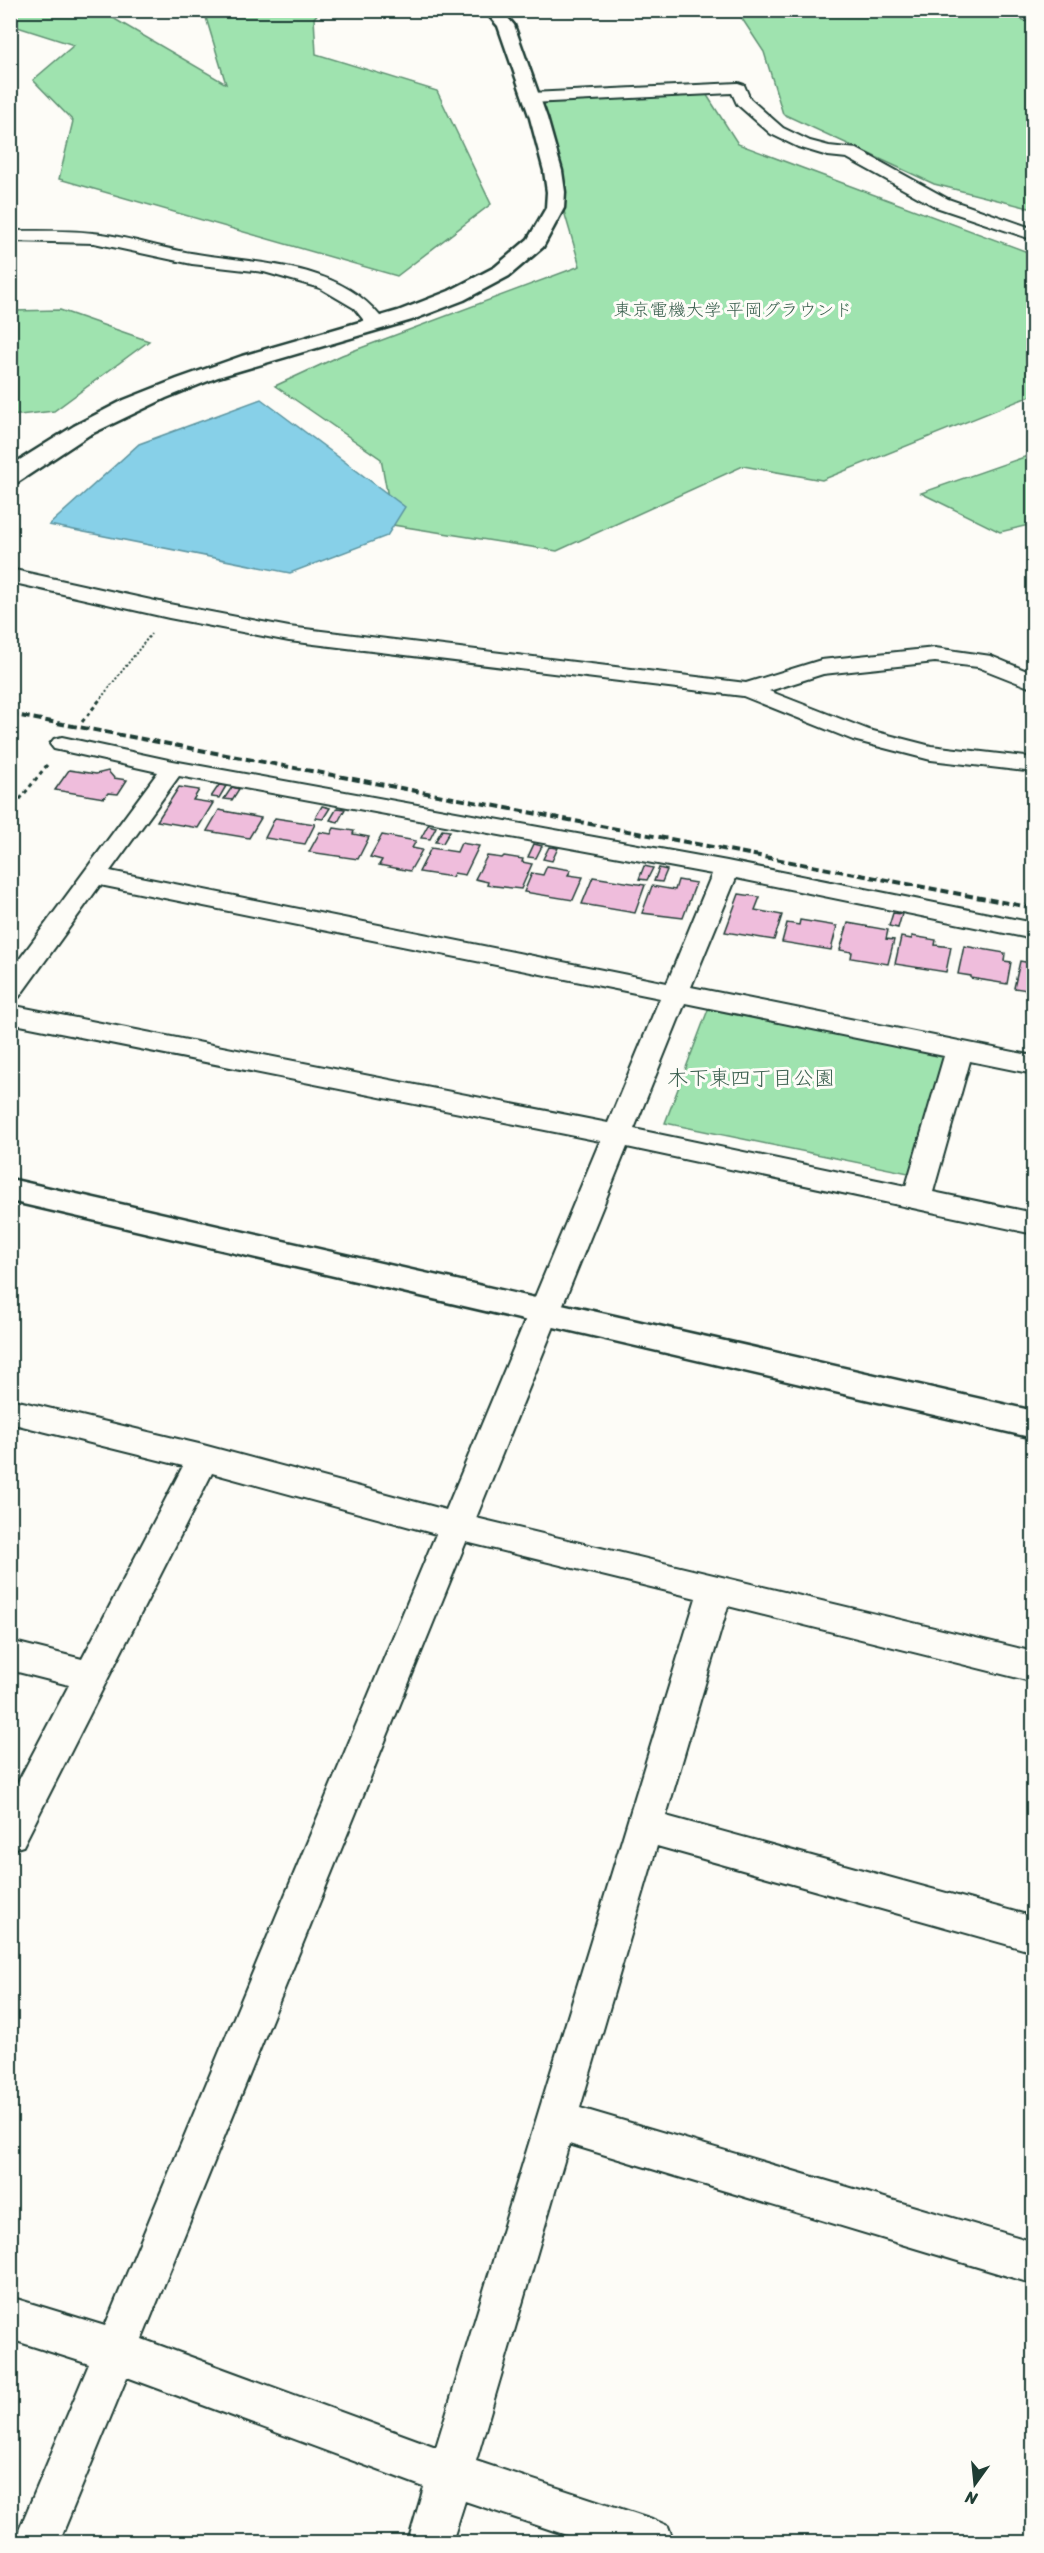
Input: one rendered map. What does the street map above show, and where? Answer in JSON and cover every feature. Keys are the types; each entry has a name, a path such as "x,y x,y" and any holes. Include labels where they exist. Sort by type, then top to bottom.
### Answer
{"street":[{"path":"10,477 33,459 94,423 142,399 214,372 377,324 448,299 494,277 523,255 549,225 556,206 556,187 547,146 506,25 492,10"},
{"path":"531,98 738,88 743,101 777,131 804,144 828,151 850,153 942,203 1034,235"},
{"path":"10,236 94,238 192,259 265,267 326,284 360,304 377,324"},
{"path":"10,575 168,611 289,634 747,690 861,735 931,753 1034,765"},
{"path":"747,690 821,667 935,655 983,662 1034,682"},
{"path":"62,744 173,768 727,868 1034,932"},
{"path":"10,991 173,768"},
{"path":"37,2542 727,868"},
{"path":"94,876 1034,1065"},
{"path":"10,1014 617,1135 1034,1224"},
{"path":"917,1199 959,1050"},
{"path":"10,1190 1034,1425"},
{"path":"10,1411 203,1458 456,1526 1034,1667"},
{"path":"10,1834 203,1458"},
{"path":"430,2542 717,1588"},
{"path":"10,1655 92,1676"},
{"path":"645,1826 1034,1935"},
{"path":"557,2121 1034,2263"},
{"path":"10,2318 116,2351 450,2474 652,2542"}],"path":[{"path":"10,812 168,611"}],"green space":[{"path":"1000,10 1033,24 1033,209 934,184 783,114 764,52 737,11"},
{"path":"10,11 101,11 226,84 204,11 320,11 314,18 316,54 437,91 491,204 397,276 59,179 73,121 33,80 74,45 11,25"},
{"name":"東京電機大学 平岡グラウンド","path":"703,89 738,144 1033,254 1033,395 822,480 743,466 557,551 393,525 381,459 275,386 342,355 580,266 531,98"},
{"path":"60,310 149,341 54,411 11,416 11,311"},
{"path":"1033,454 1033,524 1000,532 921,493"},
{"name":"木下東四丁目公園","path":"709,1007 950,1056 913,1174 665,1123"}],"water":[{"path":"261,399 405,507 387,536 290,573 49,525 139,444"}],"building":[{"path":"69,770 96,774 108,771 114,778 127,780 118,794 108,793 104,798 55,790"},
{"path":"219,785 226,786 219,798 211,797"},
{"path":"179,787 199,790 193,800 213,803 198,828 157,821"},
{"path":"232,787 239,789 232,800 224,799"},
{"path":"322,806 330,808 323,819 315,818"},
{"path":"337,808 345,809 338,822 330,820"},
{"path":"219,810 261,818 249,838 207,831"},
{"path":"275,818 315,824 305,844 265,838"},
{"path":"428,825 436,827 430,839 421,838"},
{"path":"334,828 354,831 353,834 369,837 358,859 309,852 320,832 331,834"},
{"path":"442,830 450,831 443,843 435,842"},
{"path":"382,835 416,841 412,848 422,850 410,871 379,865 382,860 370,857"},
{"path":"461,843 479,846 465,875 454,873 452,877 419,872 431,848 457,852"},
{"path":"534,844 542,846 536,858 528,857"},
{"path":"549,847 558,848 552,861 543,859"},
{"path":"487,856 523,859 522,862 532,864 521,889 487,885 488,882 475,879"},
{"path":"547,866 571,870 568,875 583,877 573,900 524,892 532,873 543,875"},
{"path":"644,866 653,868 647,880 639,879"},
{"path":"659,868 667,870 662,882 654,881"},
{"path":"593,877 645,885 635,913 582,904"},
{"path":"678,880 696,883 683,918 642,913 652,886 675,890"},
{"path":"739,894 760,897 755,910 782,915 774,940 725,932"},
{"path":"893,913 902,914 898,928 889,926"},
{"path":"800,920 837,926 831,950 782,942 787,923 799,925"},
{"path":"848,923 888,930 886,939 894,940 888,964 851,958 852,952 840,950"},
{"path":"912,936 936,940 935,945 951,947 946,972 895,964 901,937 912,939"},
{"path":"964,946 1005,953 1004,961 1011,962 1007,984 958,974"},
{"path":"1031,960 1034,960 1034,991 1014,988 1020,961 1031,963"}],"railway":[{"path":"10,714 1034,908"}]}
